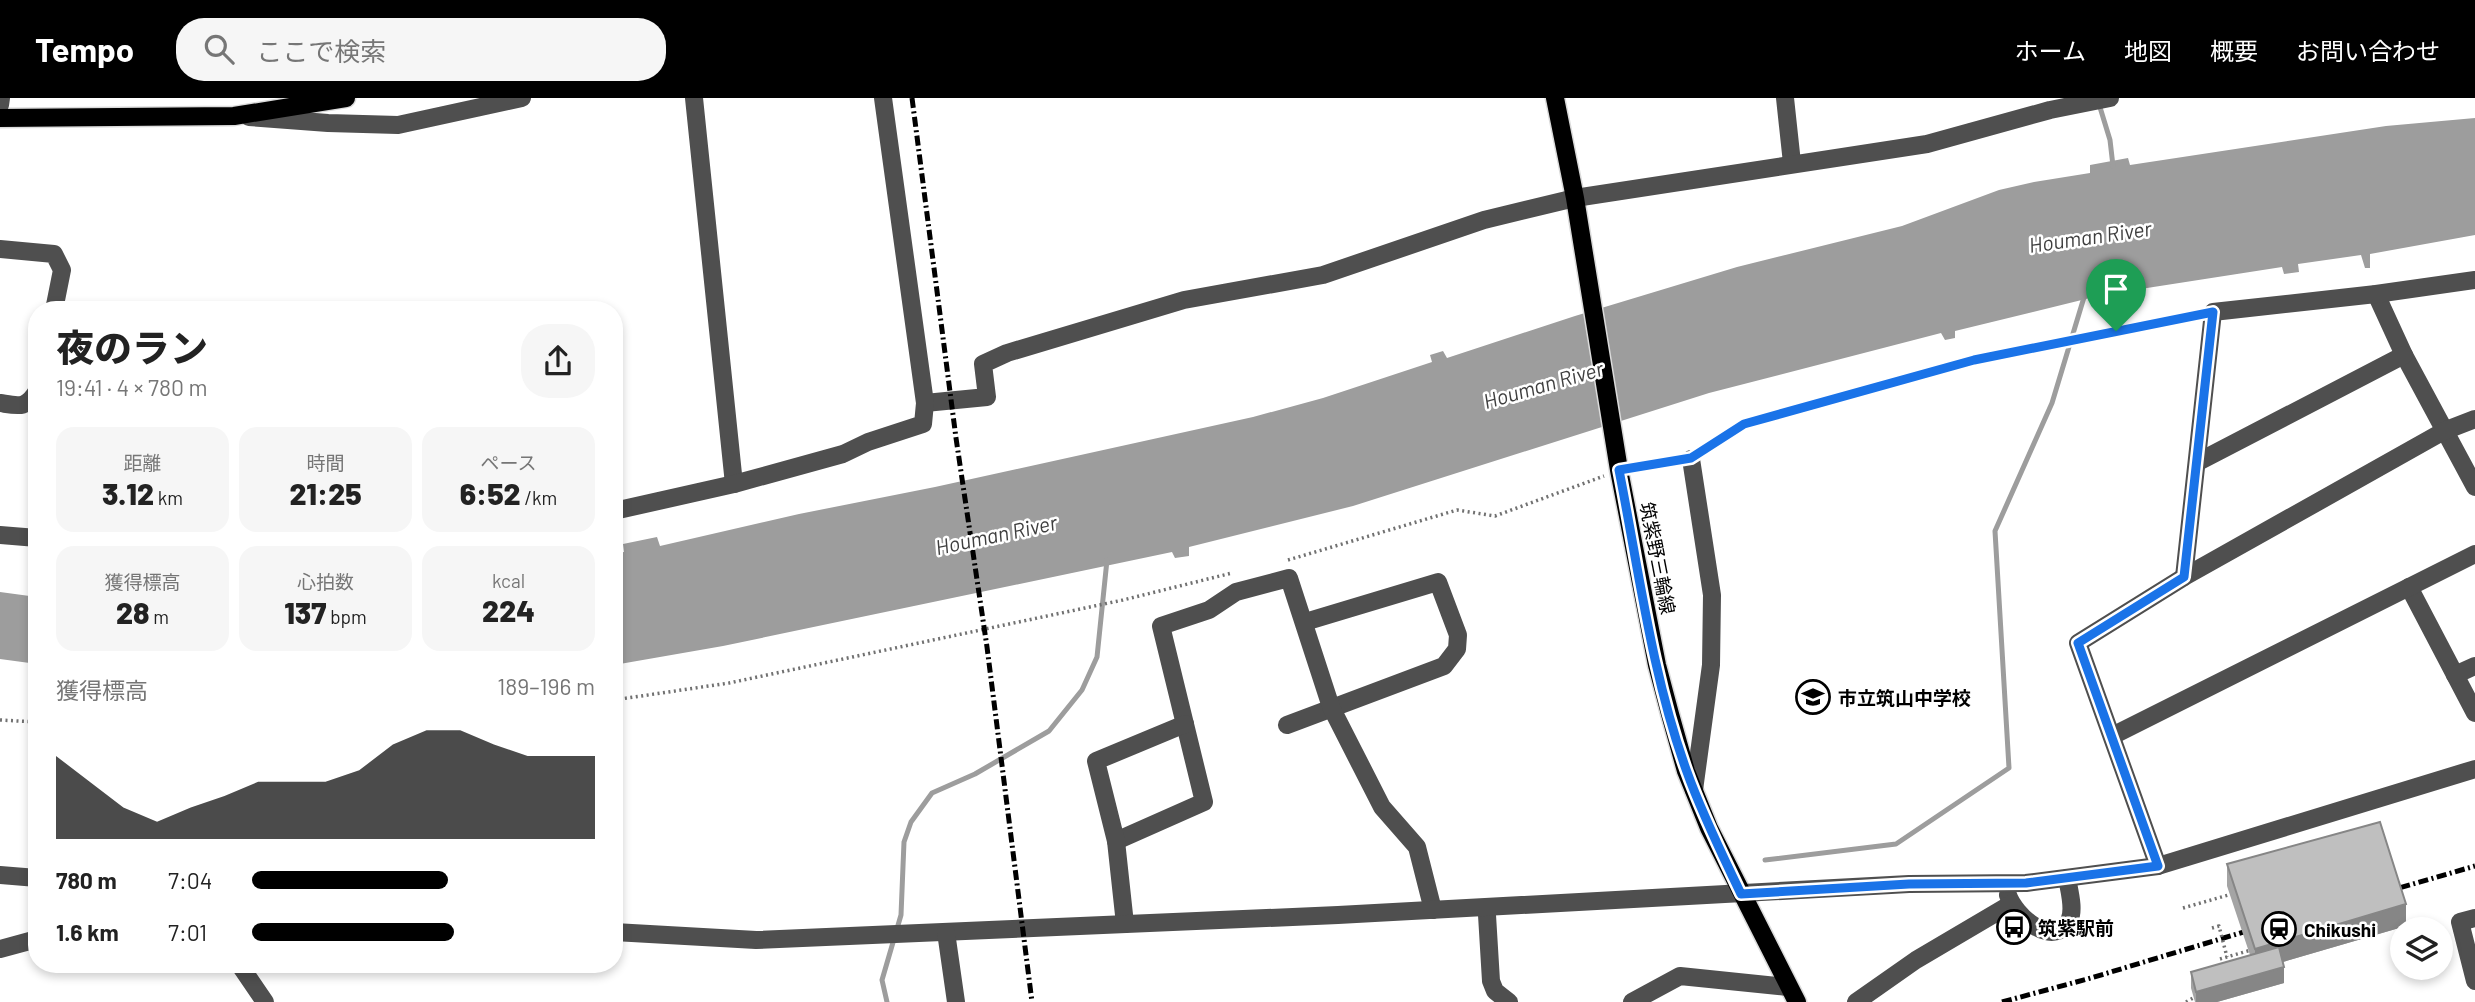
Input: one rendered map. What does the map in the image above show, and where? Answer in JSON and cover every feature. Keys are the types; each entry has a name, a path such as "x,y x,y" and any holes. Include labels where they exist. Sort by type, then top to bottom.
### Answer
{"main road":[{"path":"0,118 234,116 346,98"},
{"name":"筑紫野三輪線","path":"1555,98 1575,198 1619,470 1657,665 1686,771 1709,828 1793,994"}],"street":[{"path":"0,105 1,98"},
{"path":"234,116 328,124 398,125 522,98"},
{"path":"694,98 734,484"},
{"path":"623,509 734,484 843,454 868,442 923,424 925,403 883,98"},
{"path":"1784,98 1792,163"},
{"path":"925,403 987,397 983,363 1007,353 1184,300 1323,275 1484,220 1575,198 1927,144 2050,110 2110,98"},
{"path":"0,249 54,254 62,270 56,301"},
{"path":"2184,577 2213,312 2475,280"},
{"path":"2376,294 2404,355 2475,487"},
{"path":"2198,462 2404,355"},
{"path":"0,403 28,403"},
{"path":"2158,866 2078,643 2184,577 2444,431 2475,419"},
{"path":"1691,458 1712,594 1711,665 1694,790"},
{"path":"0,535 28,537"},
{"path":"2112,736 2475,554"},
{"path":"1116,841 1204,802 1161,626 1209,610 1236,592 1289,578 1331,707 1382,807 1417,847 1433,910"},
{"path":"1287,725 1444,666 1457,649 1458,635 1438,582 1305,622"},
{"path":"2409,587 2475,713"},
{"path":"2455,676 2475,666"},
{"path":"1125,924 1116,841 1096,761 1185,723"},
{"path":"623,933 756,940 1433,910 1909,884 2004,884 2158,866 2475,769"},
{"path":"0,875 28,877"},
{"path":"2004,884 2011,904 2039,929 2048,933 2058,931 2069,921 2071,913 2067,878"},
{"path":"1856,1002 1916,960 2011,904"},
{"path":"1487,915 1491,981 1497,998"},
{"path":"2475,918 2460,922 2475,981"},
{"path":"946,932 956,1002"},
{"path":"0,949 28,941"},
{"path":"245,973 265,1002"},
{"path":"1632,1002 1680,976 1793,994"}],"path":[{"path":"1284,561 1457,510 1495,516 1619,470 1691,458 1744,424 1974,360 2213,312"},
{"path":"623,700 743,680 1123,600 1244,570"},
{"path":"0,720 28,722"},
{"path":"2183,908 2244,890"},
{"path":"2212,928 2219,926 2227,957"},
{"path":"2220,959 2260,948"},
{"path":"2186,1002 2200,996"}],"water":[{"name":"Houman River","path":"2475,118 2475,235 2370,254 2370,268 2365,268 2361,255 2298,264 2299,272 2284,274 2282,267 2102,295 1955,331 1955,338 1945,340 1941,333 1709,393 1353,506 1189,547 1189,556 1175,558 1172,552 723,646 623,663 623,544 657,537 660,546 1253,417 1323,398 1432,362 1430,355 1443,351 1447,358 1737,267 1902,226 1999,190 2090,173 2090,165 2128,158 2130,165 2386,126"},
{"path":"0,592 28,596 28,663 0,659"}],"building":[{"path":"2380,822 2406,904 2255,949 2227,864"},
{"path":"2279,947 2284,967 2196,992 2191,972"}],"waterway":[{"path":"2099,104 2110,140 2113,166"},
{"path":"1765,860 1896,844 2009,768 1995,531 2052,403 2085,294"},
{"path":"887,1002 882,980 901,915 904,842 911,822 932,793 975,774 1049,731 1082,690 1097,657 1107,560"}],"railway":[{"path":"912,98 956,438 987,647 1032,1002"},
{"path":"2382,893 2475,866"},
{"path":"2002,1002 2260,927"}],"place":[{"name":"市立筑山中学校","path":"1813,697"},
{"name":"筑紫駅前","path":"2014,927"},
{"name":"Chikushi","path":"2279,929"}],"route":[{"path":"2213,312 2184,577 2078,643 2158,866 2026,883 1909,884 1741,894 1709,828 1686,771 1657,665 1619,470 1691,458 1744,424 1974,360 2116,331 2213,312"}]}
